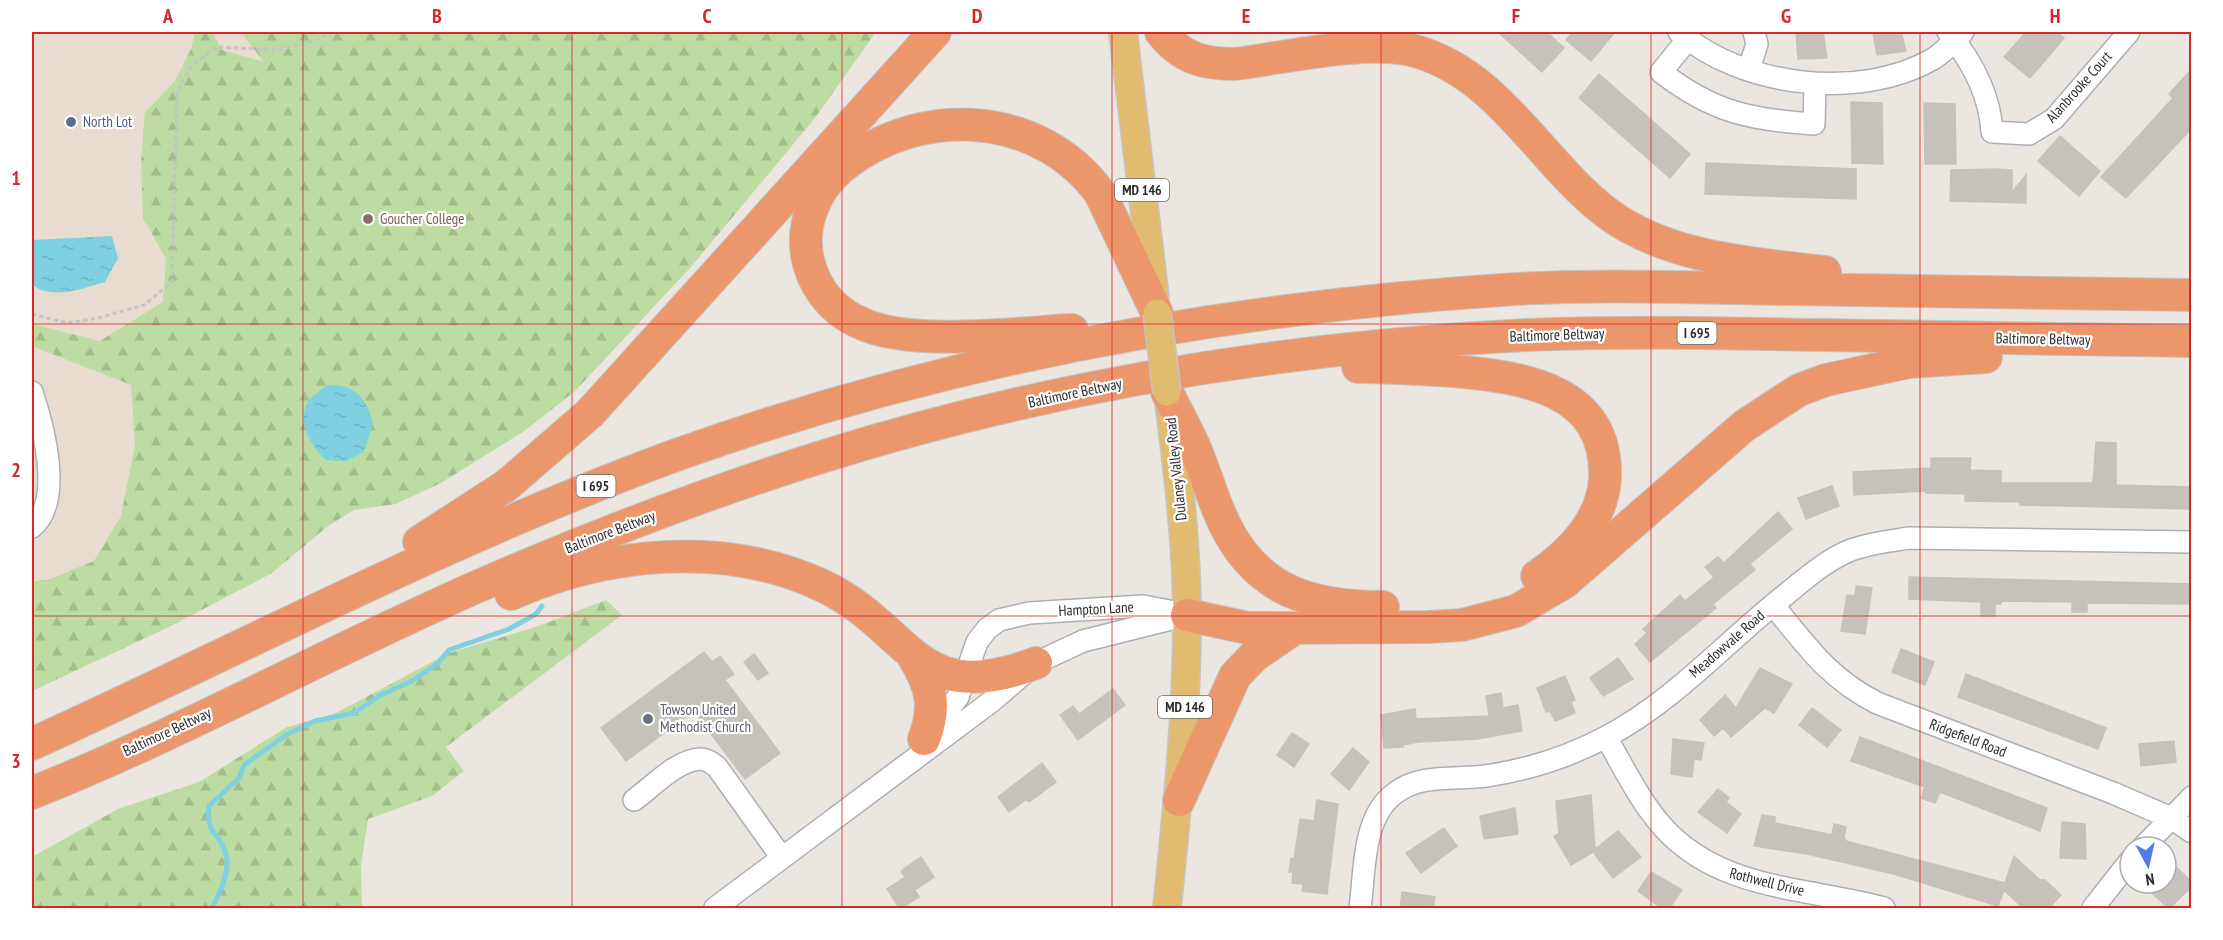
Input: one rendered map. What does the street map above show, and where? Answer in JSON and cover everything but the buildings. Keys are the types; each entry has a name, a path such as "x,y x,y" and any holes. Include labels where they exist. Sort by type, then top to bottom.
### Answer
{"highway":[{"path":"223,655 454,522 507,485 547,452 590,413 632,368 935,32"},
{"path":"1161,32 1183,54 1198,62 1212,64 1235,64 1359,48 1390,46 1414,50 1457,69 1479,84 1586,196 1610,215 1658,240 1690,250 1775,266 2007,292"},
{"path":"1157,313 1140,252 1085,173 1064,156 1042,143 1011,132 957,124 905,132 864,150 834,174 814,201 806,239 812,277 832,306 866,326 886,331 967,336 1194,323"},
{"path":"2100,294 2192,286"},
{"name":"I 695","path":"32,744 455,545 682,453 808,413 924,380 1092,341 1194,323 1296,309 1522,289 1647,287 2192,295"},
{"name":"Baltimore Beltway","path":"39,790 478,586 591,538 819,458 925,428 1101,387 1203,369 1419,344 1525,335 1649,332 2192,341"},
{"path":"1187,615 1248,628 1462,626 1516,611 1565,582 1744,426 1799,390 1826,380 1909,362 1959,357 2192,351"},
{"path":"1167,392 1184,447 1224,523 1252,564 1268,578 1316,602 1345,607 1462,605 1509,593 1553,566 1574,545 1590,524 1604,487 1603,450 1587,416 1575,404 1554,391 1523,381 1476,373 1383,367 1203,369"},
{"path":"39,790 410,638 530,586 576,572 675,555 753,562 822,586 853,604 913,656 940,671 966,678 1008,674 1036,663"},
{"path":"1179,800 1235,676 1259,652 1295,628"},
{"path":"913,656 925,676 932,707 924,739"}],"main road":[{"name":"MD 146","path":"1123,32 1140,252"},
{"path":"1157,313 1167,392"},
{"name":"Dulaney Valley Road","path":"1167,909 1179,800 1187,615 1184,447"}],"street":[{"path":"1749,69 1757,44 1754,32"},
{"name":"Alanbrooke Court","path":"1955,34 1990,105 1992,132 2029,134 2055,119 2129,32"},
{"path":"1815,84 1814,124 1765,121 1731,112 1688,92 1661,72 1683,35 1719,57 1749,69 1788,81 1815,84 1894,75 1935,57 1955,34"},
{"path":"32,392 46,442 48,477 45,506 32,527"},
{"name":"Meadowvale Road","path":"1360,909 1369,839 1378,811 1392,795 1408,784 1433,779 1484,776 1526,768 1606,736 1679,685 1820,567 1850,550 1877,542 1909,538 2192,542"},
{"name":"Ridgefield Road","path":"1773,605 1827,671 1850,689 1877,703 2113,793 2171,819 2192,832"},
{"name":"Hampton Lane","path":"882,782 924,739 958,697 966,678 969,657 977,642 993,625 1013,615 1143,606 1187,615"},
{"name":"Hampton Lane","path":"715,909 992,701 1036,663 1083,641 1187,615"},
{"name":"Rothwell Drive","path":"1606,736 1642,799 1661,826 1684,848 1707,864 1733,876 1763,884 1884,909"},
{"path":"634,800 680,766 699,759 707,760 717,767 782,858"},
{"path":"2155,835 2192,797"},
{"path":"2093,909 2118,873"}],"path":[{"path":"32,314 67,323 98,318 144,304 172,282 177,91 192,65 218,47 278,51 314,41 330,32"}],"shaded area":[{"name":"Goucher College","path":"32,32 876,32 32,657"}],"green space":[{"name":"Goucher College","path":"195,32 212,32 222,50 264,62 241,32 876,32 815,118 691,267 575,391 523,432 441,483 396,504 354,510 328,526 272,573 167,628 32,691 32,582 50,579 94,561 121,516 135,445 131,385 32,346 32,324 100,341 163,302 166,259 143,218 141,163 145,112 175,81 191,49"},
{"path":"606,600 622,615 446,747 464,771 432,796 368,819 361,865 362,908 32,908 32,857 118,809 199,782 287,727 334,714 449,653 536,627"}],"water":[{"path":"112,236 118,258 105,282 67,292 48,292 32,284 32,240"},
{"path":"328,385 346,387 358,394 367,406 373,423 364,452 346,461 326,460 311,442 305,427 304,412 308,401"}],"waterway":[{"path":"212,908 224,882 227,861 223,847 209,823 209,806 239,778 244,765 286,735 315,721 354,713 381,695 412,681 437,664 449,650 509,629 536,614 542,606"}],"place":[{"name":"North Lot","path":"71,122"},
{"name":"Goucher College","path":"368,219"},
{"name":"Towson United Methodist Church","path":"648,719"}]}
